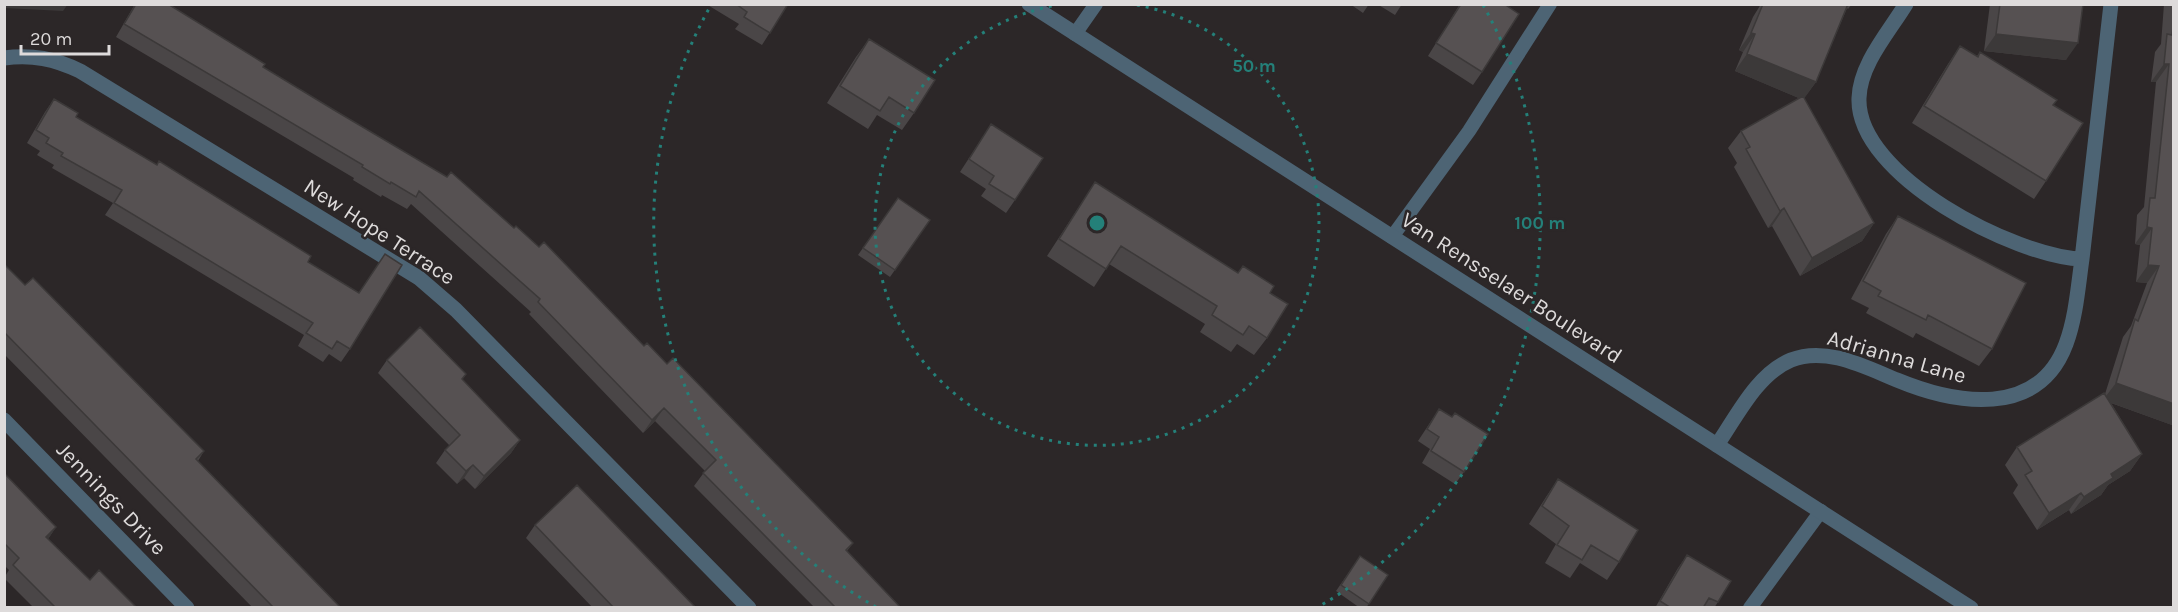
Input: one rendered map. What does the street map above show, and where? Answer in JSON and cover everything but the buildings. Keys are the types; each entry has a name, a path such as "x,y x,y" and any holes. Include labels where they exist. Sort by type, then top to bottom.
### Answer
{"street":[{"name":"Van Rensselaer Boulevard","path":"1029,4 1971,608"},
{"path":"1906,4 1872,58 1859,95 1862,116 1879,152 1899,175 1913,186 1999,236 2043,254 2082,259"},
{"name":"Adrianna Lane","path":"1717,445 1765,378 1783,364 1804,357 1840,359 1918,388 1964,400 1995,400 2033,386 2053,369 2066,344 2074,315 2111,4"},
{"name":"New Hope Terrace","path":"4,58 36,57 66,64 80,71 426,283 456,310 748,608"},
{"name":"Jennings Drive","path":"4,420 187,608"}],"lane":[{"path":"1075,34 1096,4"},
{"path":"1392,237 1469,130 1550,4"},
{"path":"1750,608 1821,511"}]}
